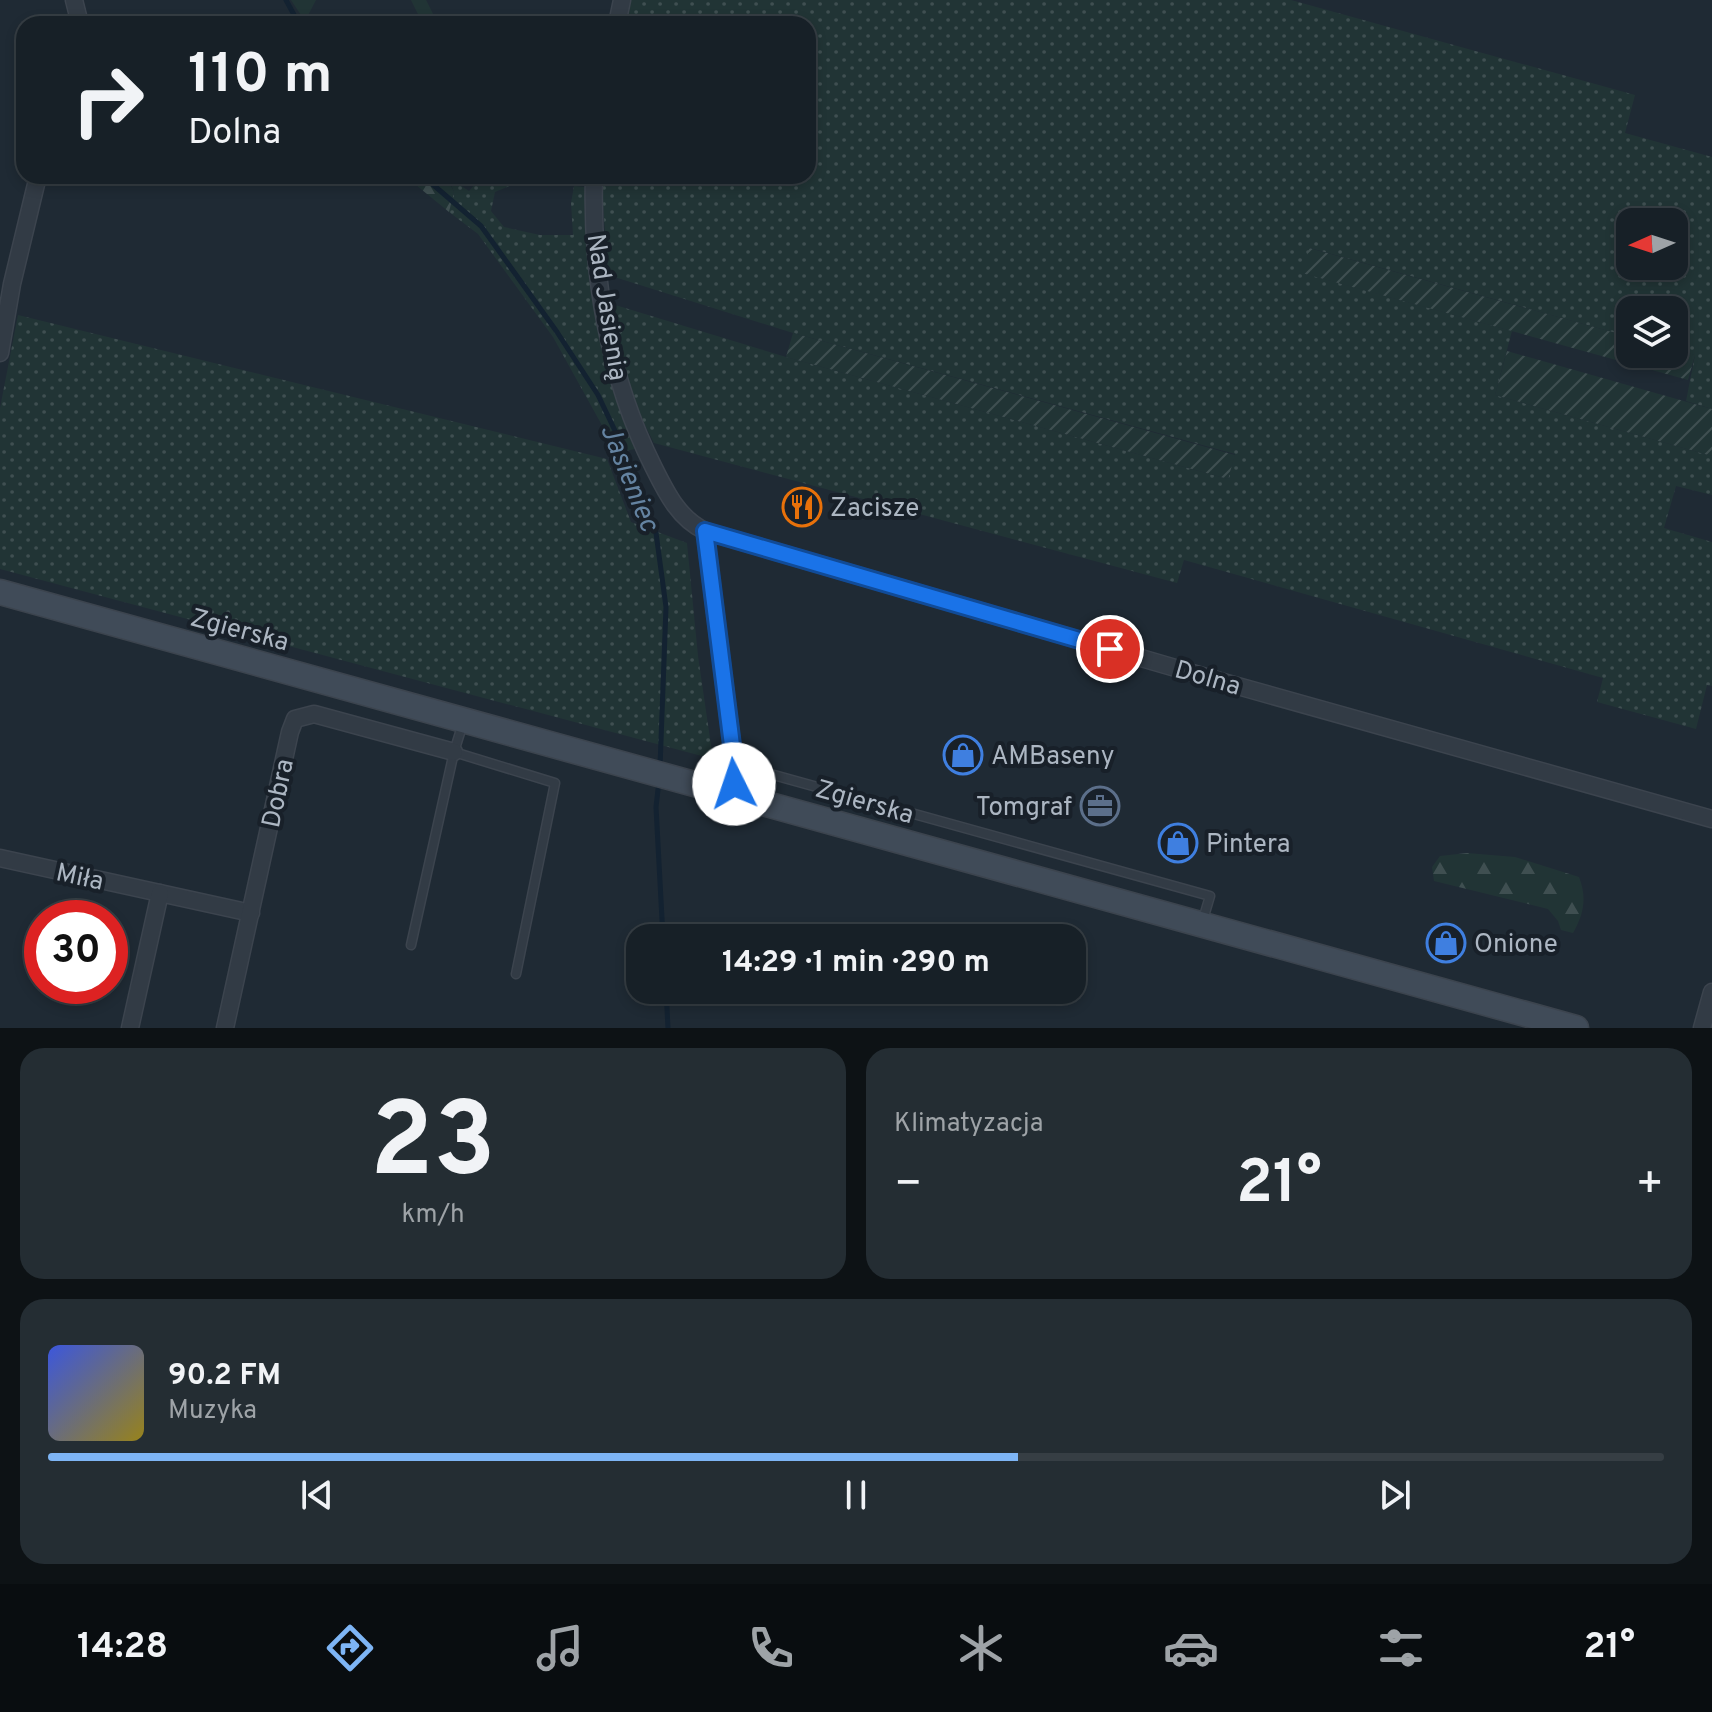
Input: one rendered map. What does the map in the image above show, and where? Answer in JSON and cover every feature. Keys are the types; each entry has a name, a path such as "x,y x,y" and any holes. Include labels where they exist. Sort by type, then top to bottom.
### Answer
{"main road":[{"name":"Zgierska","path":"0,592 1576,1028"}],"street":[{"path":"0,353 12,284 36,184"},
{"name":"Nad Jasienią","path":"594,184 596,257 607,328 623,395 643,447 677,509 693,525 705,531"},
{"path":"705,531 736,777 731,792"},
{"name":"Dolna","path":"705,531 1227,683 1712,819"},
{"name":"Dobra","path":"225,1028 295,719 314,714 454,752"},
{"name":"Miła","path":"0,858 251,913"},
{"path":"130,1028 160,893"},
{"path":"1702,1028 1712,992"}],"lane":[{"path":"411,945 464,719"},
{"path":"454,752 555,783 516,974"},
{"path":"734,764 1210,896 1202,924"}],"green space":[{"path":"291,0 316,0 308,16 302,16"},
{"path":"411,0 426,0 434,16 419,16"},
{"path":"629,0 1291,0 1635,95 1625,133 1712,157 1712,409 1686,401 1695,355 1688,353 1688,296 1616,296 1616,333 1310,248 1303,273 1512,331 1495,395 1712,456 1712,495 1676,486 1664,528 1712,542 1712,686 1707,685 1696,729 1597,702 1603,678 1184,560 1177,583 654,443 629,393 612,304 786,357 1228,479 1235,454 793,333 608,275 602,184 816,184 816,16 625,16"},
{"path":"415,184 450,184 454,192 449,212"},
{"path":"451,184 458,184 469,191 475,184 514,184 495,192 491,211 504,227 540,235 573,235 571,203 574,186 586,187 590,247 602,328 617,399 635,449 620,452 614,447 553,337 478,234 449,212 454,192"},
{"path":"1309,248 1616,333 1616,360 1302,273"},
{"path":"18,315 607,459 631,522 687,543 698,656 713,759 0,569 0,408"},
{"path":"793,333 1235,455 1228,479 786,357"},
{"path":"1507,351 1712,409 1712,456 1495,395"},
{"path":"1688,353 1695,355 1688,380 1645,368 1688,368"},
{"path":"1467,853 1515,857 1579,877 1583,905 1573,933 1561,930 1548,909 1434,881 1432,867 1440,856"}],"waterway":[{"name":"Jasieniec","path":"286,0 295,16"},
{"name":"Jasieniec","path":"432,184 481,226 557,332 598,395 628,458 656,533 666,607 660,767"},
{"name":"Jasieniec","path":"659,781 656,807 662,924"},
{"name":"Jasieniec","path":"667,1004 668,1028"}],"place":[{"name":"Zacisze","path":"802,507"},
{"name":"AMBaseny","path":"963,755"},
{"name":"Tomgraf","path":"1100,806"},
{"name":"Pintera","path":"1178,843"},
{"name":"Onione","path":"1446,943"}],"route":[{"path":"734,784 736,777 705,531 1110,649"}]}
